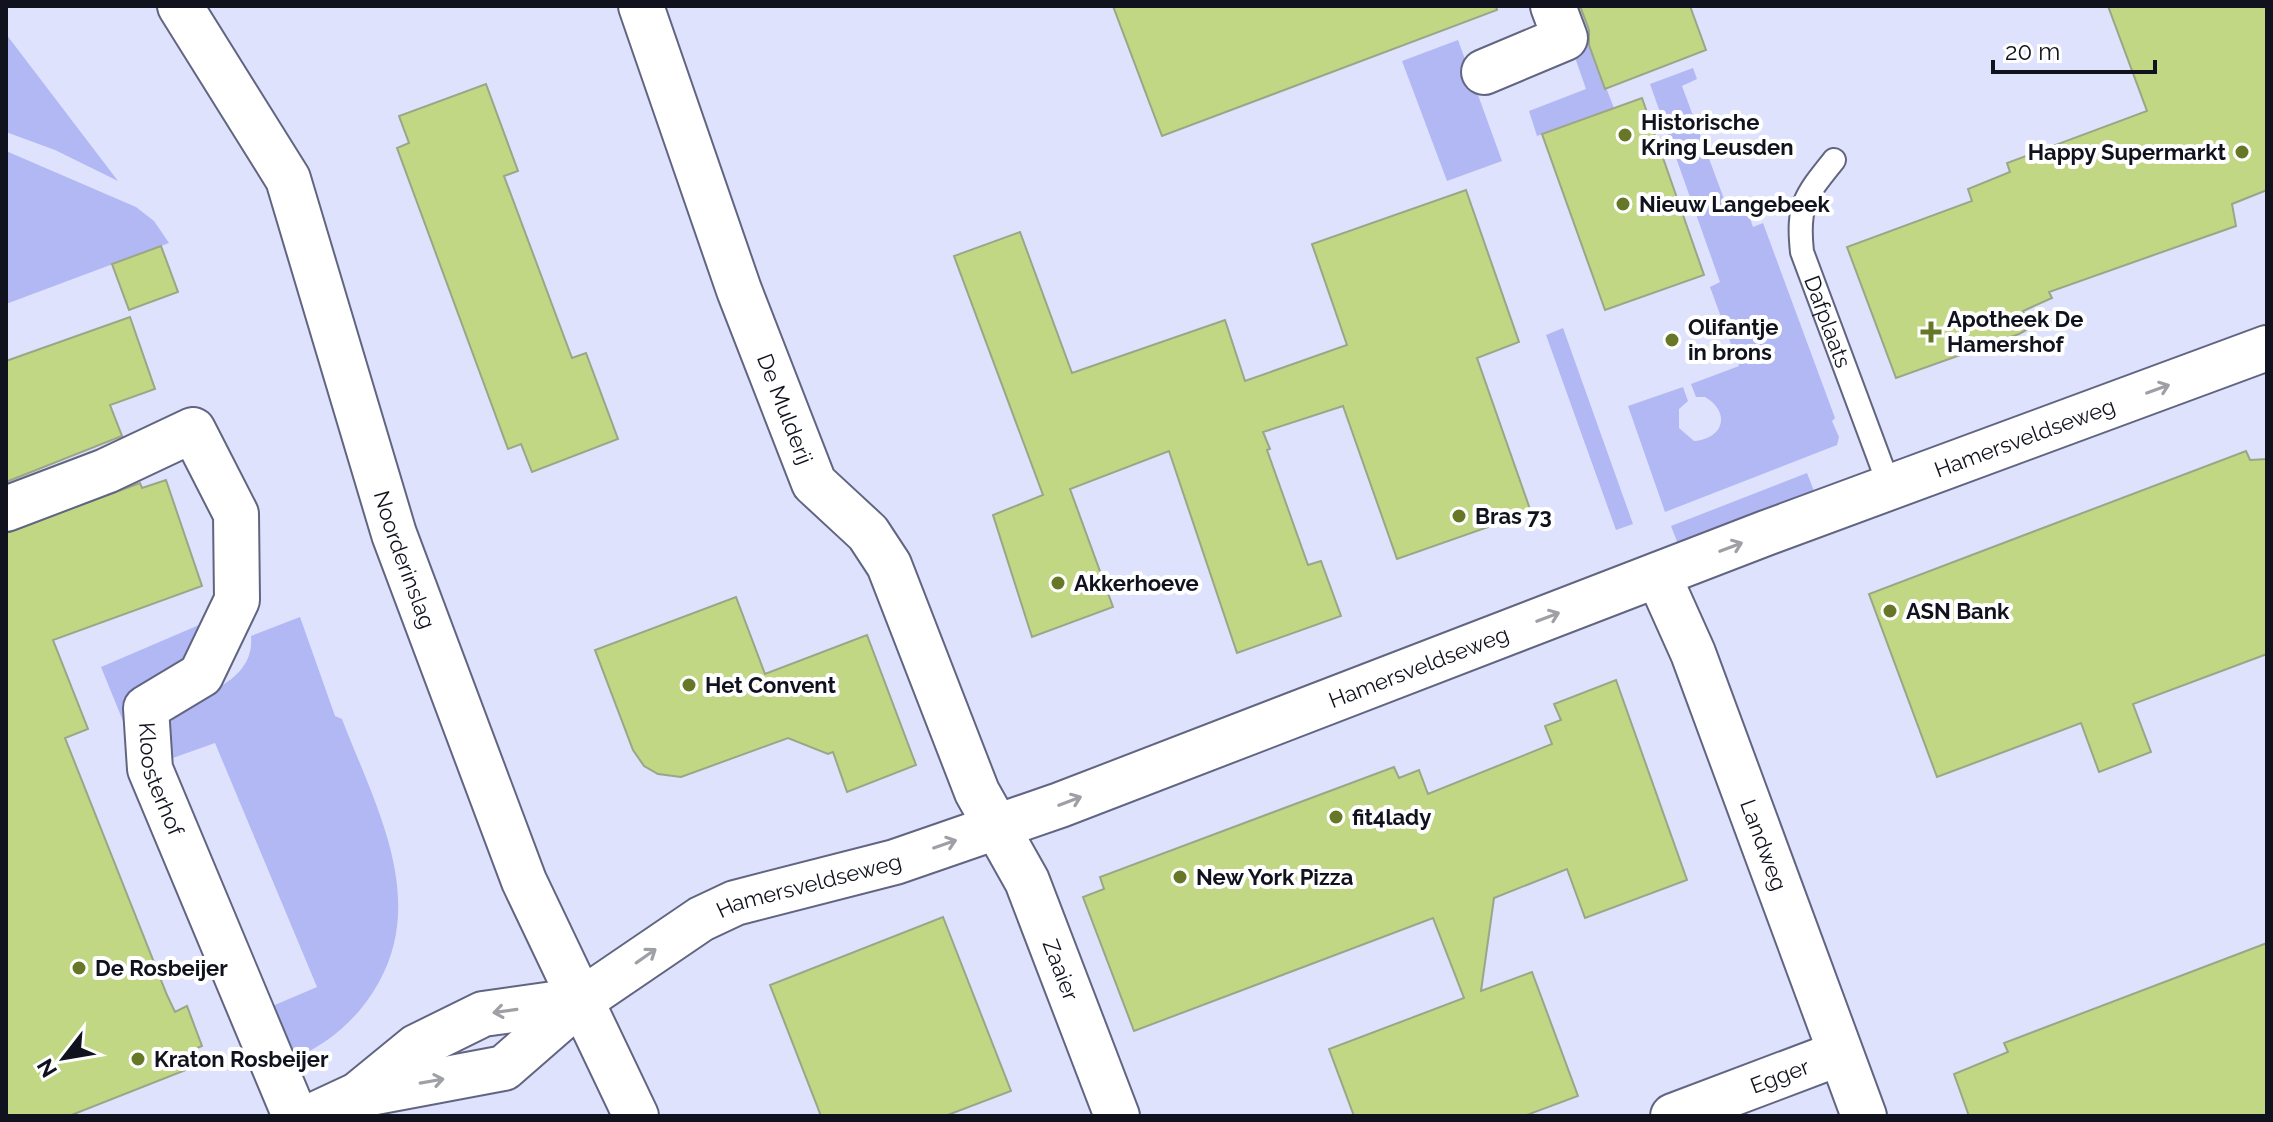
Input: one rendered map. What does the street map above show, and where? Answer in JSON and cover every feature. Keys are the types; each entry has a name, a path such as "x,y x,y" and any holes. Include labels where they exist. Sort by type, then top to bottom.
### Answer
{"street":[{"name":"Noorderinslag","path":"180,6 288,179 394,534 524,881 636,1116"},
{"name":"De Mulderij","path":"641,6 739,290 814,483 868,533 889,565 977,792 996,827"},
{"path":"1484,72 1565,38 1553,6"},
{"name":"Hamersveldseweg","path":"312,1116 355,1096 416,1047 483,1014 582,1000 701,919 735,903 895,862 996,827 2267,348"},
{"name":"Kloosterhof","path":"6,509 106,471 193,430 236,514 237,600 201,675 146,708 150,769 295,1116"},
{"name":"Landweg","path":"1658,575 1693,653 1864,1116"},
{"name":"Zaaier","path":"996,827 1027,881 1117,1116"},
{"name":"Egger","path":"1673,1116 1840,1053"}],"lane":[{"name":"Dafplaats","path":"1834,160 1813,186 1798,219 1802,252 1890,488"}],"shaded area":[{"path":"1557,6 1574,6 1614,108 1537,136 1529,111 1586,89"},
{"path":"6,34 118,181 55,150 6,132"},
{"path":"1458,40 1502,161 1447,181 1402,61"},
{"path":"1693,68 1697,79 1682,86 1727,207 1744,201 1753,227 1763,223 1835,418 1832,421 1839,437 1837,445 1665,512 1628,406 1683,387 1688,401 1679,409 1679,428 1694,441 1704,439 1718,430 1721,417 1713,403 1705,397 1696,397 1691,384 1739,366 1710,287 1720,282 1650,84"},
{"path":"6,151 136,207 154,221 169,243 6,304"},
{"path":"1563,328 1633,524 1616,530 1546,335"},
{"path":"1807,473 1814,491 1678,544 1671,526"},
{"path":"300,617 335,716 342,719 380,816 397,883 398,916 393,949 371,995 353,1018 332,1037 294,1059 270,1007 317,987 215,743 170,759 168,735 175,716 242,669 249,654 251,636"},
{"path":"213,619 191,655 163,670 147,684 128,720 123,721 101,667"}],"building":[{"path":"1113,6 1496,6 1497,10 1162,136"},
{"path":"1580,6 1690,6 1706,50 1605,89 1589,45 1589,30"},
{"path":"2108,6 2267,6 2267,190 2232,204 2236,226 2049,292 2052,298 2023,311 2030,328 1896,378 1847,247 1972,201 1968,189 2010,172 2007,163 2147,111"},
{"path":"486,84 518,171 504,176 572,358 586,353 618,439 532,472 521,444 508,449 397,148 409,143 399,116"},
{"name":"Nieuw Langebeek","path":"1642,98 1704,275 1605,310 1542,134"},
{"path":"1466,190 1519,342 1477,358 1531,512 1397,559 1343,406 1263,432 1308,565 1321,561 1341,616 1237,653 1169,451 1070,489 1113,607 1032,637 993,515 1043,495 954,256 1020,232 1072,373 1225,320 1245,381 1347,345 1312,244"},
{"path":"161,246 178,292 129,310 112,264"},
{"path":"130,317 155,389 110,405 122,436 6,482 6,361"},
{"path":"2246,451 2250,460 2267,459 2267,654 2133,704 2151,752 2099,772 2081,723 1937,777 1869,594"},
{"path":"166,480 202,586 53,640 88,729 65,738 167,995 175,1012 187,1006 202,1046 190,1051 196,1066 69,1116 6,1116 6,533 140,483 142,488"},
{"name":"Het Convent","path":"736,597 765,674 867,635 916,765 847,792 833,752 828,754 788,738 681,777 658,774 644,766 633,750 595,650"},
{"path":"1616,680 1687,880 1585,918 1567,869 1494,898 1481,991 1532,972 1578,1096 1524,1116 1354,1116 1329,1049 1464,998 1433,918 1134,1031 1083,897 1104,889 1100,877 1394,767 1399,778 1419,770 1428,794 1552,744 1545,726 1561,720 1554,704"},
{"path":"943,917 1011,1091 945,1116 821,1116 770,985"},
{"path":"2267,943 2267,1116 1969,1116 1954,1074 2008,1052 2004,1043"}],"place":[{"name":"Historische Kring Leusden","path":"1625,135"},
{"name":"Happy Supermarkt","path":"2242,152"},
{"name":"Nieuw Langebeek","path":"1623,204"},
{"name":"Apotheek De Hamershof","path":"1931,332"},
{"name":"Olifantje in brons","path":"1672,340"},
{"name":"Bras 73","path":"1459,516"},
{"name":"Akkerhoeve","path":"1058,583"},
{"name":"ASN Bank","path":"1890,611"},
{"name":"Het Convent","path":"689,685"},
{"name":"fit4lady","path":"1336,817"},
{"name":"New York Pizza","path":"1180,877"},
{"name":"De Rosbeijer","path":"79,968"},
{"name":"Kraton Rosbeijer","path":"138,1059"}]}
